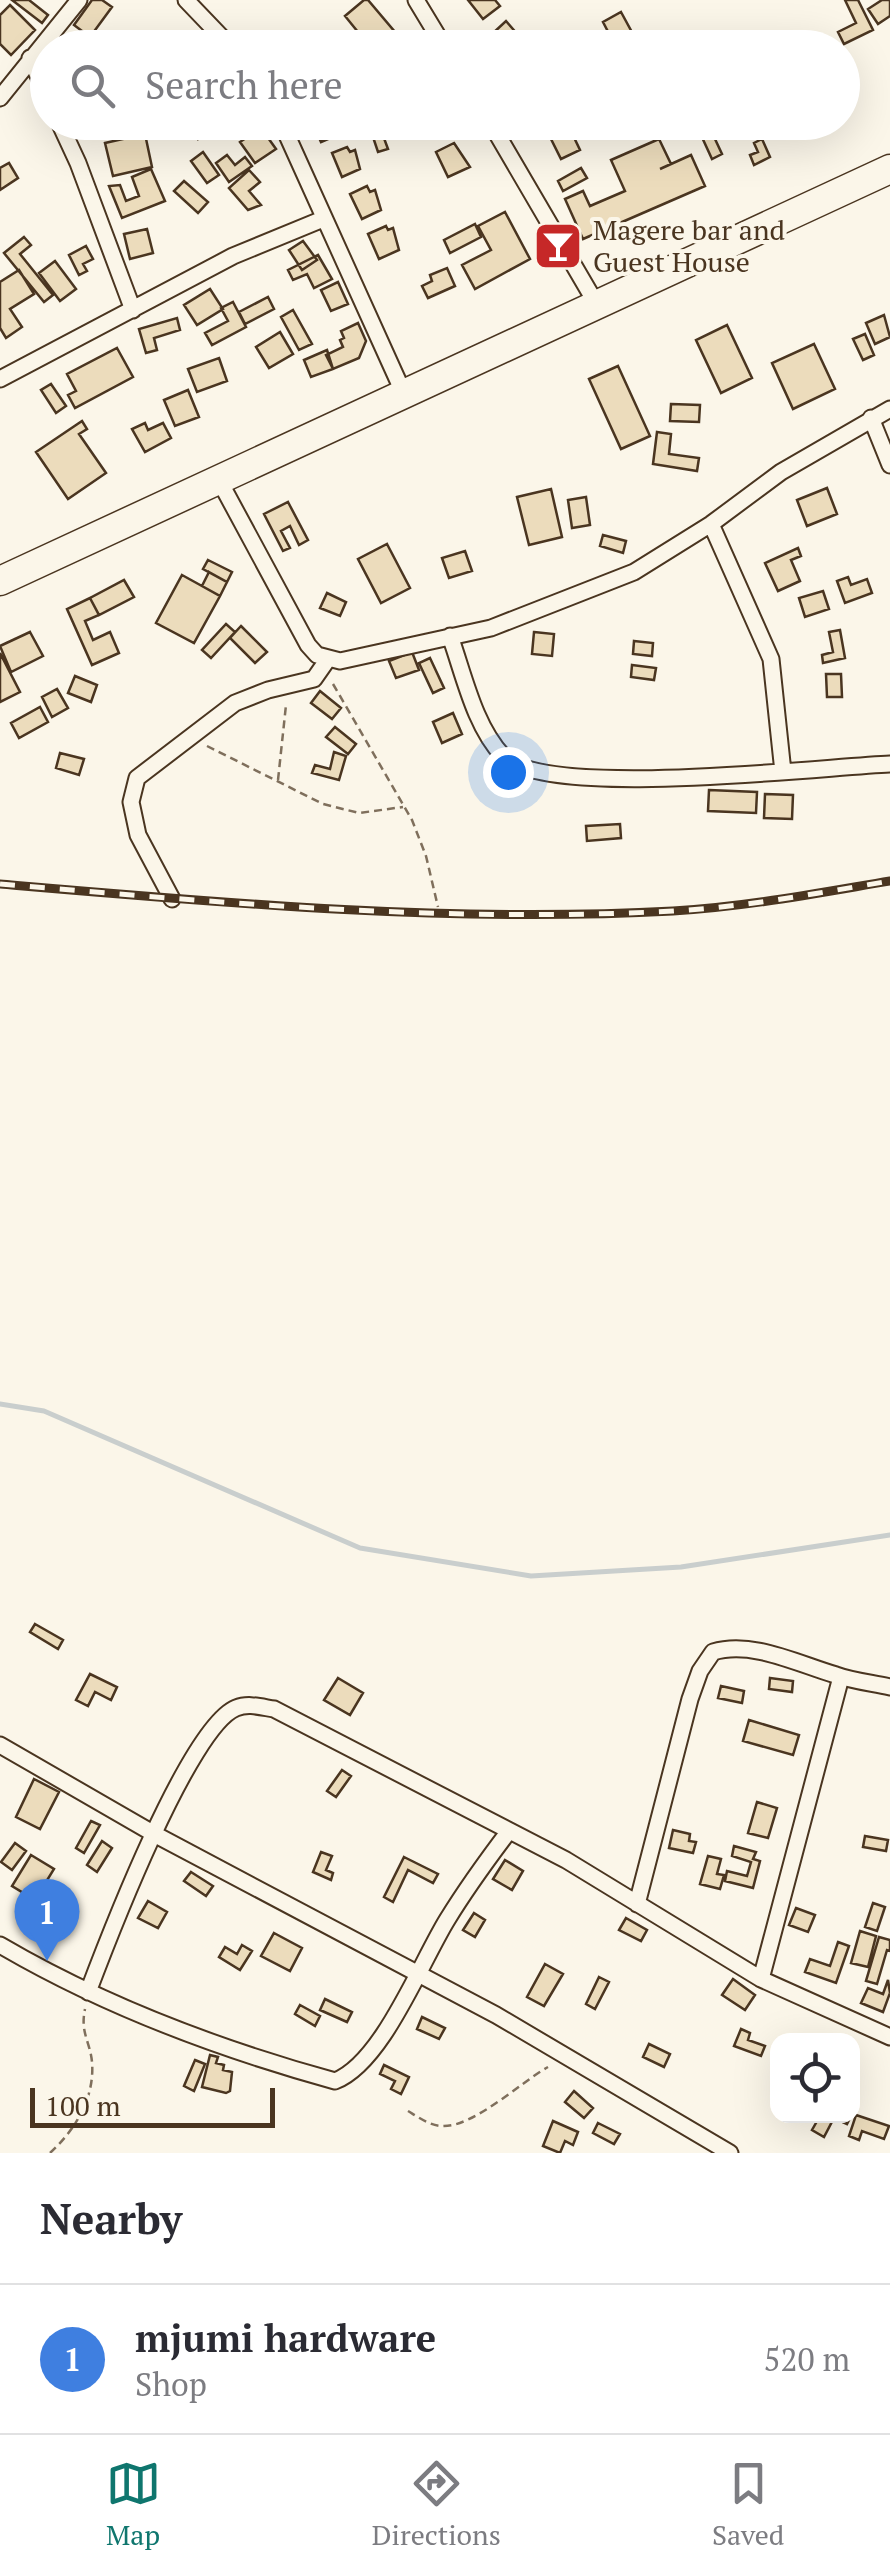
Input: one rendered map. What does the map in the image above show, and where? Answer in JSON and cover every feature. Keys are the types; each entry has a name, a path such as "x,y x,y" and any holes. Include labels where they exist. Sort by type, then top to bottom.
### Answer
{"highway":[{"path":"0,581 890,169"}],"street":[{"path":"54,30 79,0"},
{"path":"186,0 215,30"},
{"path":"416,0 435,30"},
{"path":"0,98 30,58"},
{"path":"67,140 132,310"},
{"path":"289,140 404,394"},
{"path":"501,140 597,305"},
{"path":"0,379 233,256 322,220"},
{"path":"172,898 138,835 132,790 149,766 235,702 314,679 326,662 521,617 634,572 712,524 781,472 890,408"},
{"path":"871,418 890,464"},
{"path":"219,480 308,645 326,662"},
{"path":"712,524 771,659 783,772"},
{"path":"450,636 486,731 502,755 518,768 588,780 890,764"},
{"path":"637,1904 690,1699 707,1659 724,1649 742,1648 890,1687"},
{"path":"761,1979 841,1677"},
{"path":"88,1992 156,1835 206,1737 234,1708 249,1705 274,1709 566,1860 761,1979 890,2037"},
{"path":"0,1745 156,1835 496,2015 567,2056 707,2148 730,2153"},
{"path":"0,1945 88,1992 200,2038 334,2081 354,2072 376,2047 462,1896 509,1831"}],"path":[{"path":"326,662 352,720 405,806 426,856 438,907"},
{"path":"278,780 283,720 292,684"},
{"path":"188,736 341,810 372,812 405,806"},
{"path":"50,2153 75,2127 91,2078 92,2060 82,2026 88,1992"},
{"path":"408,2111 438,2126 458,2123 567,2056"}],"building":[{"path":"12,0 29,0 48,15 42,23"},
{"path":"92,0 102,0 112,7 95,30 81,30 74,25"},
{"path":"368,0 393,30 356,30 345,16"},
{"path":"468,0 495,0 500,6 483,19"},
{"path":"845,0 858,0 873,30 860,36 860,30 842,30 856,23"},
{"path":"882,0 890,0 890,16 878,24 868,9"},
{"path":"10,5 35,30 30,30 30,35 11,55 0,44 0,15"},
{"path":"621,12 631,30 607,30 603,22"},
{"path":"506,21 514,30 496,30"},
{"path":"146,140 152,167 113,176 105,143"},
{"path":"270,140 276,149 255,163 240,142"},
{"path":"374,140 385,140 388,149 378,152"},
{"path":"552,140 575,140 580,150 561,159"},
{"path":"659,140 671,164 660,169 691,155 705,186 583,239 565,199 583,191 590,206 625,191 611,160"},
{"path":"703,140 715,140 722,154 712,159"},
{"path":"762,140 770,157 754,165 750,155 758,152 754,143"},
{"path":"454,143 470,167 448,177 436,152"},
{"path":"347,147 350,152 355,150 360,169 342,177 332,153"},
{"path":"203,152 219,175 207,183 191,161"},
{"path":"227,155 235,165 245,157 252,166 229,182 216,163"},
{"path":"9,163 18,178 0,190 0,168"},
{"path":"581,168 587,178 563,191 558,181"},
{"path":"151,169 165,201 122,218 109,186 120,185 126,201 139,196 132,177"},
{"path":"249,170 260,182 249,191 261,205 248,210 229,188"},
{"path":"184,181 208,202 198,213 174,191"},
{"path":"367,186 370,192 375,190 381,210 362,219 350,194"},
{"path":"505,212 530,259 475,289 462,265 491,250 478,226"},
{"path":"475,224 481,237 450,253 444,240"},
{"path":"386,226 388,230 393,228 399,250 379,259 368,234"},
{"path":"147,229 153,253 130,259 124,234"},
{"path":"24,237 31,245 20,254 53,295 44,302 4,253"},
{"path":"303,241 317,260 302,270 289,250"},
{"path":"86,246 93,259 83,264 87,271 79,275 69,255"},
{"path":"318,255 332,279 314,288 307,274 293,280 288,270"},
{"path":"55,261 76,289 60,301 39,273"},
{"path":"447,268 455,286 428,298 422,286 432,281 430,275"},
{"path":"19,270 34,294 10,309 22,327 6,338 0,328 0,282"},
{"path":"338,282 348,304 331,311 321,290"},
{"path":"210,289 223,309 197,325 184,305"},
{"path":"268,297 274,309 245,324 239,312"},
{"path":"233,302 246,327 212,345 205,333 228,321 221,308"},
{"path":"293,310 312,344 299,350 281,317"},
{"path":"884,315 890,337 875,344 866,323"},
{"path":"177,318 180,330 154,338 157,350 146,353 139,329"},
{"path":"358,323 366,341 359,358 333,369 326,355 343,347 341,331"},
{"path":"727,325 752,378 721,393 696,340"},
{"path":"280,332 293,354 269,368 256,347"},
{"path":"865,334 874,355 863,360 853,339"},
{"path":"814,344 835,389 793,409 772,363"},
{"path":"117,348 133,377 75,408 68,395 76,391 67,374"},
{"path":"327,350 333,369 311,377 304,360"},
{"path":"219,358 227,381 197,392 188,369"},
{"path":"618,366 650,436 621,449 589,379"},
{"path":"51,384 66,406 56,413 41,390"},
{"path":"188,390 199,417 175,426 164,400"},
{"path":"671,404 700,405 699,422 670,421"},
{"path":"82,421 87,429 79,434 106,473 68,499 36,452"},
{"path":"145,423 148,430 163,423 171,438 145,452 132,429"},
{"path":"657,432 671,434 669,454 699,458 697,471 653,464"},
{"path":"827,488 837,514 807,526 797,500"},
{"path":"551,489 562,537 529,545 517,497"},
{"path":"586,497 590,525 572,528 568,500"},
{"path":"288,502 308,540 299,545 290,526 281,531 290,548 283,551 264,514"},
{"path":"603,535 626,541 623,553 600,546"},
{"path":"387,544 410,588 381,603 358,559"},
{"path":"798,548 801,556 791,560 800,581 778,591 765,563"},
{"path":"465,551 472,571 449,578 442,558"},
{"path":"208,560 232,572 227,582 203,569"},
{"path":"209,572 227,582 220,596 202,586"},
{"path":"182,575 220,596 194,643 156,623"},
{"path":"848,577 851,585 867,579 872,593 845,603 837,581"},
{"path":"124,580 134,597 99,615 90,598"},
{"path":"823,591 829,609 805,617 799,598"},
{"path":"327,593 346,602 340,616 320,608"},
{"path":"90,598 99,615 85,621 93,640 110,632 119,653 92,665 67,609"},
{"path":"226,624 235,632 211,658 202,650"},
{"path":"241,626 267,652 255,663 230,638"},
{"path":"840,630 845,658 823,663 822,655 833,652 829,632"},
{"path":"30,632 43,656 11,672 0,646"},
{"path":"534,632 554,634 552,656 532,654"},
{"path":"634,641 653,643 652,656 633,654"},
{"path":"412,652 419,670 396,678 389,661"},
{"path":"0,653 20,692 0,702"},
{"path":"430,658 444,688 433,693 419,663"},
{"path":"632,665 656,668 654,680 631,677"},
{"path":"826,674 841,674 842,697 827,697"},
{"path":"75,676 97,685 91,702 68,693"},
{"path":"57,689 68,708 52,717 42,697"},
{"path":"320,691 341,708 332,719 311,703"},
{"path":"40,707 48,722 19,738 11,723"},
{"path":"453,713 462,734 442,743 433,722"},
{"path":"335,727 356,744 348,754 326,737"},
{"path":"334,752 346,756 339,780 312,773 315,765 330,769"},
{"path":"60,753 84,759 79,775 56,768"},
{"path":"709,790 757,792 756,813 708,811"},
{"path":"765,794 793,795 792,819 764,818"},
{"path":"620,824 621,838 587,841 586,826"},
{"path":"35,1624 63,1640 58,1649 30,1632"},
{"path":"90,1674 117,1687 111,1700 95,1692 88,1706 76,1700"},
{"path":"338,1678 363,1693 350,1715 324,1700"},
{"path":"770,1678 793,1681 792,1692 769,1689"},
{"path":"721,1686 744,1691 742,1703 718,1698"},
{"path":"749,1720 799,1735 793,1755 743,1741"},
{"path":"342,1770 351,1776 336,1797 327,1791"},
{"path":"34,1779 59,1792 40,1829 16,1817"},
{"path":"757,1802 777,1808 768,1838 748,1833"},
{"path":"91,1821 100,1825 84,1853 76,1848"},
{"path":"673,1830 690,1834 689,1841 696,1842 693,1853 669,1848"},
{"path":"865,1836 888,1840 886,1851 863,1847"},
{"path":"102,1841 112,1848 97,1872 87,1865"},
{"path":"15,1843 26,1851 12,1870 1,1862"},
{"path":"734,1846 756,1852 753,1859 760,1861 753,1888 725,1881 727,1871 747,1876 751,1862 732,1856"},
{"path":"321,1852 332,1856 326,1870 333,1873 331,1880 313,1872"},
{"path":"31,1855 54,1869 35,1900 12,1886"},
{"path":"708,1856 721,1859 717,1874 724,1875 720,1889 700,1884"},
{"path":"404,1857 438,1874 433,1883 408,1870 393,1902 384,1897"},
{"path":"505,1860 523,1871 512,1890 493,1879"},
{"path":"191,1872 213,1886 206,1896 184,1881"},
{"path":"148,1901 167,1912 158,1928 138,1918"},
{"path":"873,1903 885,1907 877,1931 865,1927"},
{"path":"796,1908 815,1915 808,1932 789,1925"},
{"path":"474,1913 485,1920 475,1937 463,1930"},
{"path":"626,1918 647,1930 641,1941 619,1930"},
{"path":"860,1931 876,1936 868,1967 851,1963"},
{"path":"274,1933 302,1948 290,1971 261,1956"},
{"path":"879,1937 890,1940 890,1951 887,1950 877,1984 866,1981"},
{"path":"838,1942 849,1946 836,1983 805,1972 810,1959 830,1966"},
{"path":"242,1945 252,1951 240,1970 219,1957 225,1947 237,1954"},
{"path":"545,1964 563,1974 544,2006 527,1997"},
{"path":"599,1977 609,1982 595,2009 586,2004"},
{"path":"733,1979 755,1995 745,2010 722,1995"},
{"path":"888,1980 890,1993 883,2012 861,2003 868,1988 883,1994"},
{"path":"325,1999 352,2012 347,2022 320,2010"},
{"path":"300,2005 320,2016 315,2026 295,2014"},
{"path":"422,2017 445,2028 439,2039 417,2029"},
{"path":"741,2029 750,2033 748,2040 765,2046 761,2056 734,2046"},
{"path":"649,2044 670,2054 664,2067 643,2057"},
{"path":"210,2055 218,2057 216,2063 224,2065 223,2070 232,2072 230,2091 226,2093 202,2087"},
{"path":"195,2060 205,2064 194,2091 184,2086"},
{"path":"384,2065 409,2077 401,2094 391,2089 395,2081 380,2074"},
{"path":"574,2091 593,2108 584,2118 565,2102"},
{"path":"860,2116 889,2126 884,2139 862,2131 859,2140 849,2136 853,2123 860,2123"},
{"path":"553,2121 578,2132 573,2145 565,2141 560,2153 543,2146"},
{"path":"598,2123 620,2134 614,2144 593,2133"},
{"path":"816,2123 831,2123 824,2137 812,2130"}],"waterway":[{"path":"0,1404 44,1411 360,1548 531,1576 681,1567 890,1535"}],"railway":[{"path":"0,884 252,904 504,915 700,909 890,881"}],"place":[{"name":"Magere bar and Guest House","path":"558,246"},
{"name":"mjumi hardware","path":"47,1961"}]}
